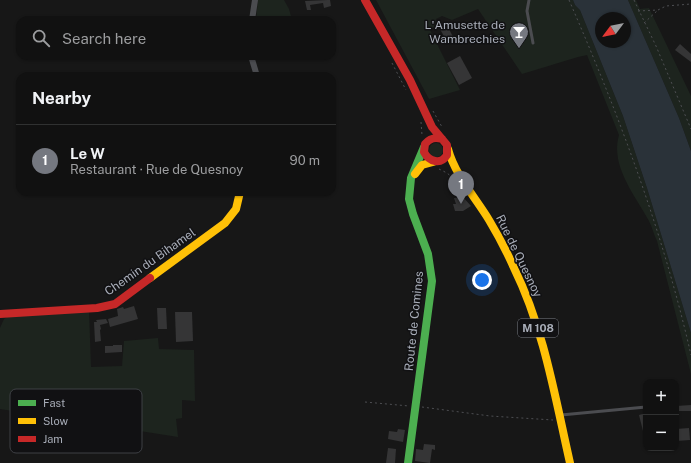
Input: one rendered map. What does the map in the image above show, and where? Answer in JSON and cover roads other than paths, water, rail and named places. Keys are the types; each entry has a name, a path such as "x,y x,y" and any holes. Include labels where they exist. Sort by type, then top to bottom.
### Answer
{"main road":[{"path":"365,0 407,75 417,96 433,130 446,142 448,149 445,158 434,164 426,157 424,152 424,142 427,136 426,124 417,96"},
{"path":"424,142 434,137 442,139"},
{"name":"Route de Comines","path":"408,463 431,294 432,272 427,250 409,203 410,184 413,170 424,142"},
{"name":"Rue de Quesnoy","path":"448,149 450,159 489,220 514,267 527,296 544,348 570,463"},
{"name":"Route de Comines","path":"410,184 419,168 426,163 434,164"},
{"name":"Rue de Quesnoy","path":"434,164 447,167 463,181"},
{"name":"Chemin du Bihamel","path":"1,316 97,308 115,304 228,220 237,208 239,196"}],"street":[{"path":"253,16 255,0"},
{"path":"252,60 256,72"}],"lane":[{"path":"529,0 527,11 533,43"},
{"path":"560,418 643,407"}],"place":[{"name":"L'Amusette de Wambrechies","path":"519,49"},
{"name":"Le W","path":"461,204"}]}
